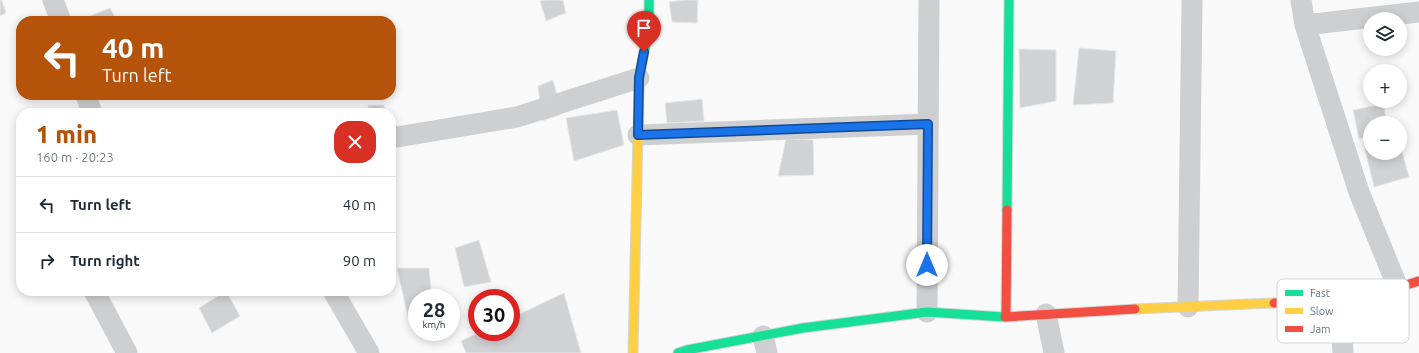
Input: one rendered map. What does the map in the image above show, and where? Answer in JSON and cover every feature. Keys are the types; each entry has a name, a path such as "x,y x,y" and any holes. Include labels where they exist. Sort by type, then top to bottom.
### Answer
{"street":[{"path":"53,0 59,16"},
{"path":"633,353 639,78 649,26 649,0"},
{"path":"927,312 929,0"},
{"path":"1006,317 1010,0"},
{"path":"1188,307 1192,0"},
{"path":"1301,0 1305,25 1359,192 1394,279"},
{"path":"1305,25 1419,12"},
{"path":"396,137 517,117 639,78"},
{"path":"638,135 928,124"},
{"path":"1409,284 1419,281"},
{"path":"97,296 127,353"},
{"path":"336,296 369,353"},
{"path":"678,353 687,350 765,344 803,328 927,312 1006,317 1277,303"},
{"path":"1046,314 1054,353"},
{"path":"1343,343 1344,353"}],"building":[{"path":"0,0 2,0 6,13 0,16"},
{"path":"563,0 566,13 546,21 540,1"},
{"path":"698,0 697,23 672,22 669,2"},
{"path":"110,8 114,16 90,16"},
{"path":"1079,48 1116,51 1113,103 1073,105"},
{"path":"1019,49 1056,50 1056,101 1020,108"},
{"path":"553,80 562,114 542,121 538,86"},
{"path":"702,99 704,121 667,123 665,103"},
{"path":"368,105 384,105 384,108 368,108"},
{"path":"1363,108 1384,108 1386,116 1363,116 1363,138 1359,139 1353,110"},
{"path":"617,110 624,145 574,161 566,118"},
{"path":"786,139 813,140 814,175 778,176"},
{"path":"1368,160 1404,160 1409,177 1374,187"},
{"path":"479,240 491,282 464,287 455,248"},
{"path":"397,268 429,268 431,289 408,289 408,317"},
{"path":"564,293 581,353 466,353 461,341 468,338 468,341 520,341 520,314"},
{"path":"218,296 229,296 240,316 212,333 199,308"}],"traffic: fast":[{"path":"639,89 639,78 649,26 649,0"},
{"path":"1007,210 1009,0"},
{"path":"678,353 803,328 927,312 1005,317"}],"traffic: slow":[{"path":"633,353 639,89"},
{"path":"1135,309 1274,303"}],"traffic: jam":[{"path":"1006,317 1007,210"},
{"path":"1409,284 1419,281"},
{"path":"1005,317 1135,309"}],"route":[{"path":"644,52 639,78 638,135 928,124 927,265"}]}
